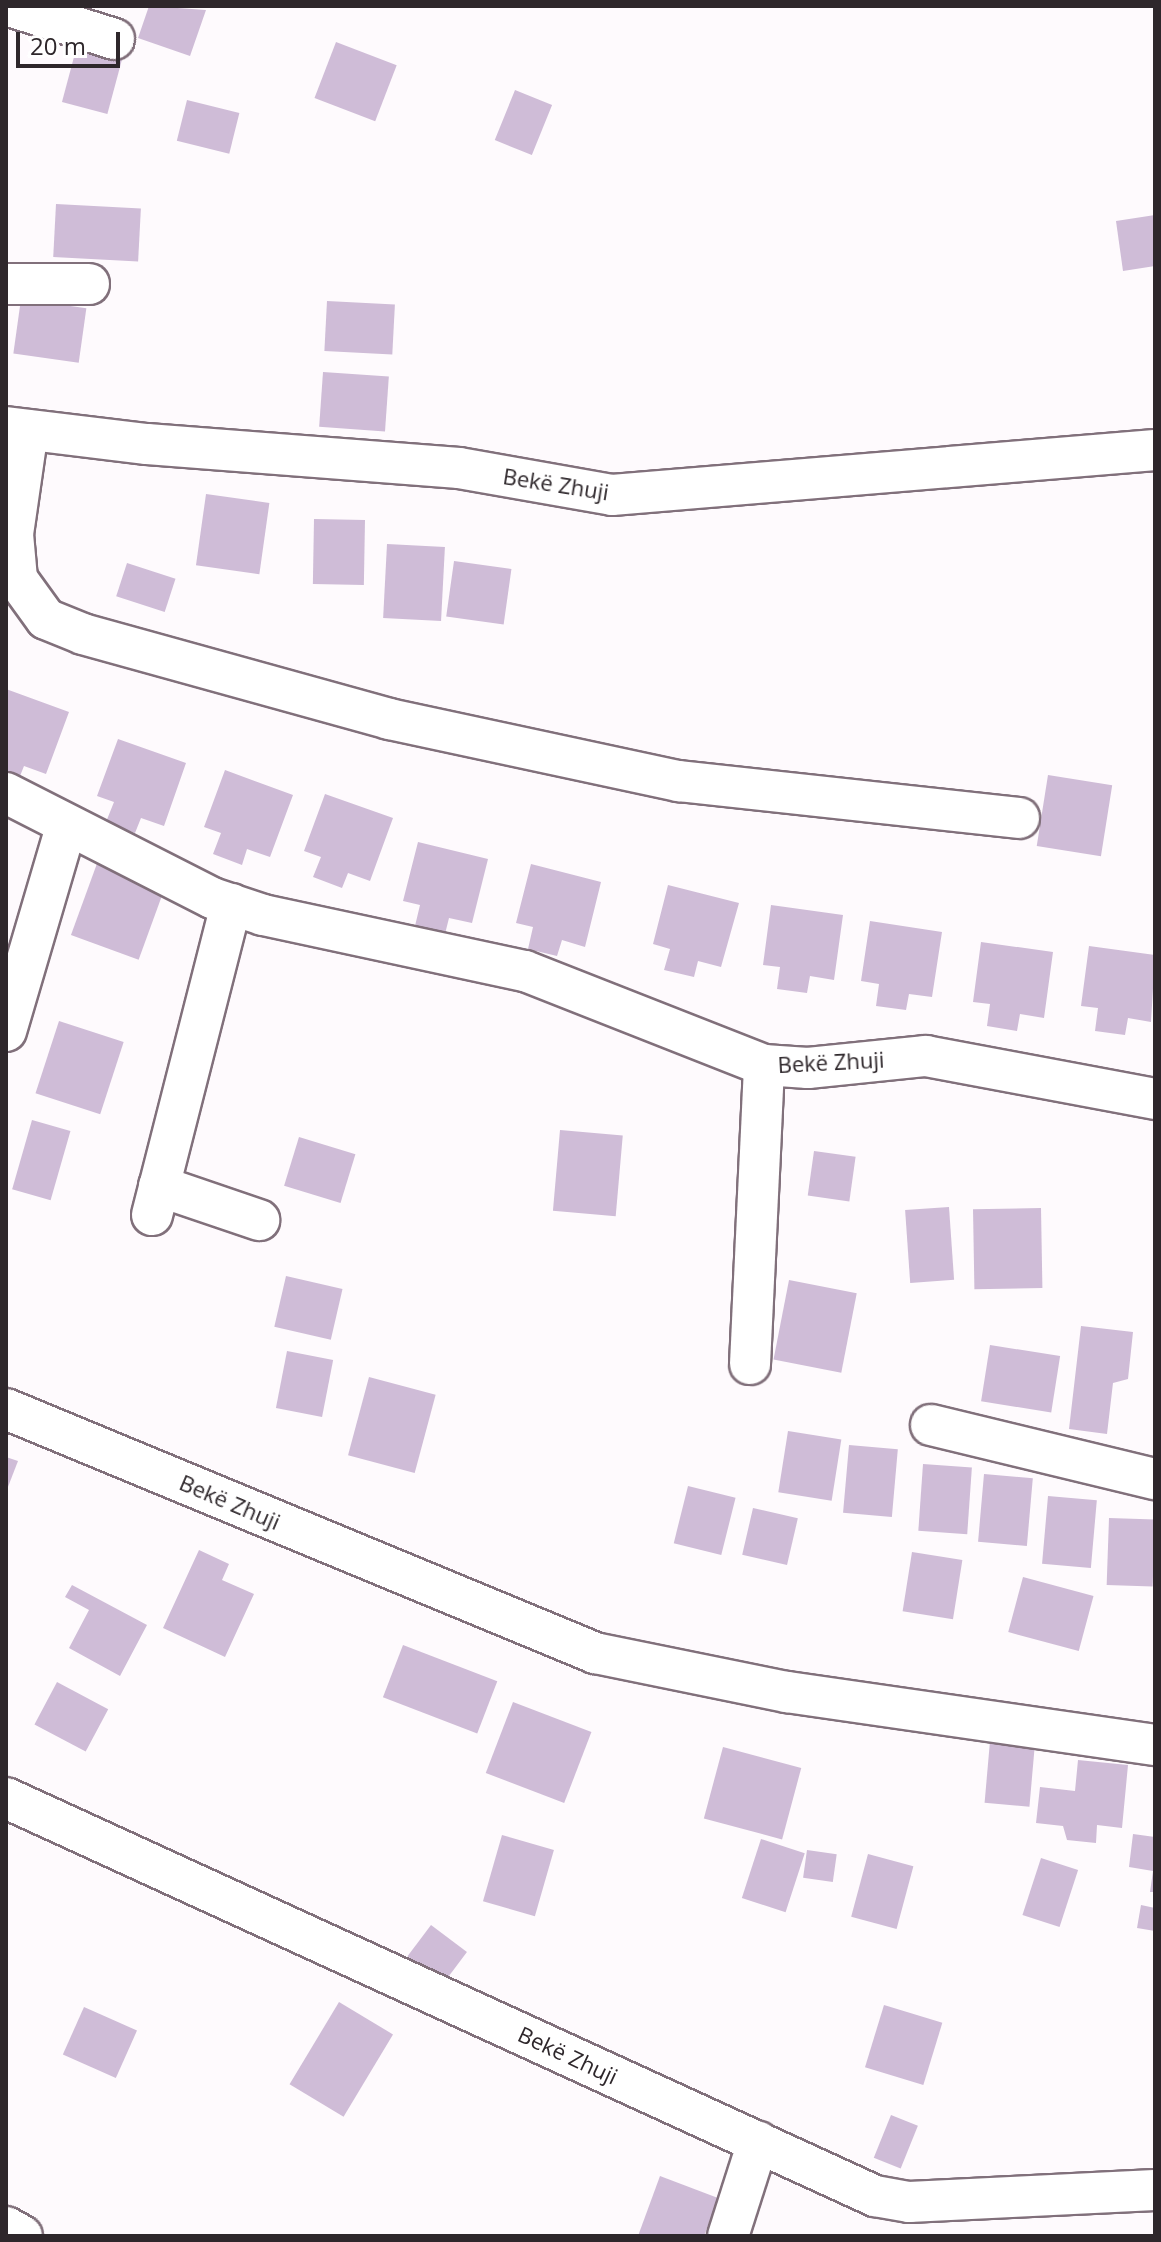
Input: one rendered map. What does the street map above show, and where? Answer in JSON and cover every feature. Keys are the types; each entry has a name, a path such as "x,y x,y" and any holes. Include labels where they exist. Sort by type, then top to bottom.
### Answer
{"street":[{"path":"9,6 114,39"},
{"path":"6,284 89,284"},
{"path":"17,428 13,534 17,579 46,619 83,634 389,719 679,781 1019,818"},
{"name":"Bekë Zhuji","path":"17,428 459,468 612,495 1155,450"},
{"name":"Bekë Zhuji","path":"6,793 66,827 231,904 525,971 764,1065 808,1068 926,1056 1155,1099"},
{"path":"6,1031 66,827"},
{"path":"231,904 155,1201 259,1220"},
{"path":"750,1364 764,1065"},
{"name":"Bekë Zhuji","path":"6,1409 595,1653 787,1692 1155,1745"},
{"path":"931,1425 1155,1479"},
{"name":"Bekë Zhuji","path":"6,1798 875,2196 909,2202 1155,2190"},
{"path":"728,2236 758,2142"},
{"path":"6,2227 22,2236"}],"building":[{"path":"149,6 206,10 190,56 138,38"},
{"path":"78,42 123,54 107,114 62,102"},
{"path":"336,42 397,65 375,121 314,98"},
{"path":"515,90 552,105 532,155 495,140"},
{"path":"187,100 239,113 229,154 177,141"},
{"path":"56,204 141,208 138,261 53,257"},
{"path":"1155,215 1155,266 1123,271 1116,221"},
{"path":"21,299 86,308 79,363 13,353"},
{"path":"327,301 395,305 392,354 324,351"},
{"path":"323,372 389,377 385,431 319,427"},
{"path":"206,494 269,503 259,574 196,565"},
{"path":"314,519 365,520 364,585 313,584"},
{"path":"387,544 445,547 441,621 383,618"},
{"path":"454,561 511,569 504,625 446,616"},
{"path":"127,563 176,579 165,612 116,596"},
{"path":"6,689 69,712 46,774 24,766 18,781 6,777"},
{"path":"118,739 186,763 164,826 141,818 135,833 106,822 114,802 97,796"},
{"path":"225,770 293,795 270,857 247,849 242,865 213,854 221,833 204,827"},
{"path":"1048,775 1112,785 1101,856 1037,846"},
{"path":"325,794 393,818 370,881 348,873 342,888 313,877 321,857 304,851"},
{"path":"418,842 488,859 472,923 449,918 445,934 415,926 420,905 403,901"},
{"path":"99,858 167,883 139,960 71,935"},
{"path":"531,864 601,882 585,947 562,940 557,956 528,949 533,927 516,923"},
{"path":"668,885 739,903 721,967 698,961 694,977 664,970 670,949 653,944"},
{"path":"771,905 843,915 834,980 810,976 807,993 777,989 780,967 763,965"},
{"path":"870,921 942,932 932,997 909,994 906,1010 876,1006 879,984 861,981"},
{"path":"981,942 1053,952 1044,1018 1020,1014 1017,1031 987,1026 990,1004 973,1002"},
{"path":"1089,946 1155,955 1151,1022 1128,1018 1125,1035 1095,1031 1098,1008 1081,1006"},
{"path":"59,1021 124,1042 100,1114 36,1093"},
{"path":"32,1120 70,1131 51,1200 12,1189"},
{"path":"560,1130 623,1135 616,1216 553,1211"},
{"path":"299,1137 355,1154 341,1203 284,1186"},
{"path":"814,1151 856,1157 849,1201 808,1196"},
{"path":"949,1207 954,1280 910,1283 905,1210"},
{"path":"1041,1208 1042,1288 974,1289 973,1209"},
{"path":"286,1276 343,1289 331,1340 274,1327"},
{"path":"789,1280 857,1293 841,1373 774,1360"},
{"path":"1081,1326 1133,1332 1128,1379 1113,1383 1107,1434 1069,1429"},
{"path":"990,1345 1060,1356 1051,1412 981,1401"},
{"path":"287,1351 333,1360 322,1417 276,1408"},
{"path":"369,1377 436,1395 415,1473 348,1455"},
{"path":"788,1431 841,1439 832,1501 778,1492"},
{"path":"849,1445 898,1449 892,1517 843,1513"},
{"path":"6,1457 18,1461 6,1492"},
{"path":"923,1464 972,1467 967,1534 918,1531"},
{"path":"984,1474 1033,1478 1027,1546 978,1542"},
{"path":"688,1486 736,1498 721,1555 674,1543"},
{"path":"1048,1496 1097,1500 1091,1568 1042,1564"},
{"path":"753,1508 798,1518 787,1565 742,1555"},
{"path":"1109,1518 1155,1520 1153,1587 1107,1585"},
{"path":"199,1550 229,1564 222,1580 254,1594 225,1657 163,1628"},
{"path":"912,1552 962,1560 953,1619 903,1611"},
{"path":"1023,1577 1094,1596 1079,1651 1008,1632"},
{"path":"72,1585 147,1625 120,1676 69,1648 89,1610 65,1597"},
{"path":"403,1645 497,1681 477,1733 383,1697"},
{"path":"57,1682 108,1709 86,1752 34,1724"},
{"path":"513,1702 591,1732 564,1803 486,1773"},
{"path":"990,1741 1035,1745 1029,1807 985,1803"},
{"path":"723,1747 801,1768 782,1839 704,1818"},
{"path":"1078,1760 1128,1765 1122,1828 1097,1825 1096,1843 1067,1840 1063,1826 1036,1823 1040,1787 1075,1791"},
{"path":"1133,1834 1155,1837 1155,1892 1150,1892 1153,1871 1129,1867"},
{"path":"502,1835 554,1850 535,1916 483,1901"},
{"path":"761,1839 805,1853 786,1912 742,1898"},
{"path":"807,1850 837,1854 833,1882 803,1878"},
{"path":"868,1854 913,1866 897,1929 851,1917"},
{"path":"1041,1858 1078,1870 1060,1927 1022,1915"},
{"path":"1141,1905 1155,1908 1155,1931 1137,1928"},
{"path":"431,1925 467,1952 443,1983 408,1956"},
{"path":"339,2002 393,2034 344,2117 290,2084"},
{"path":"884,2005 942,2023 923,2085 865,2067"},
{"path":"84,2007 137,2031 116,2078 63,2055"},
{"path":"891,2115 918,2126 901,2169 874,2158"},
{"path":"660,2176 718,2198 704,2236 638,2236"}]}
